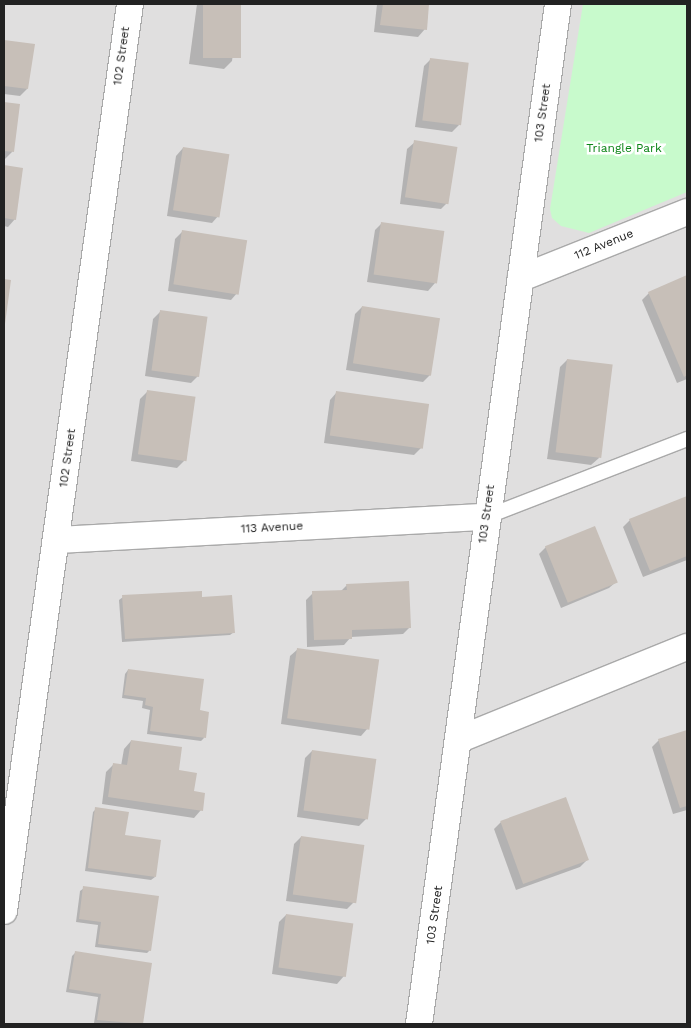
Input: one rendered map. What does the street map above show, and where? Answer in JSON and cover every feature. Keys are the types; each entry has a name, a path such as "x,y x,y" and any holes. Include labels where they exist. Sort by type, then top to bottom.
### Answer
{"street":[{"name":"102 Street","path":"4,911 130,4"},
{"name":"103 Street","path":"419,1024 460,739 486,517 558,4"},
{"name":"112 Avenue","path":"521,278 687,212"},
{"name":"113 Avenue","path":"57,540 486,517"},
{"path":"460,739 687,647"}],"lane":[{"path":"486,517 687,439"}],"shaded area":[{"path":"4,4 687,4 687,1024 4,1024"}],"green space":[{"name":"Triangle Park","path":"583,4 687,4 687,192 589,233 561,226 552,218 550,209"}],"building":[{"path":"203,4 241,4 241,58 203,58"},
{"path":"383,4 429,4 427,30 380,25"},
{"path":"4,40 35,44 28,89 4,86"},
{"path":"430,58 469,63 461,125 422,121"},
{"path":"4,102 20,104 14,152 4,151"},
{"path":"414,140 457,147 448,204 405,197"},
{"path":"183,147 229,154 219,218 173,210"},
{"path":"4,165 23,168 16,220 4,218"},
{"path":"381,222 444,231 437,283 374,274"},
{"path":"182,230 247,240 239,295 173,284"},
{"path":"687,275 687,375 684,377 648,292"},
{"path":"4,279 11,280 5,324 4,324"},
{"path":"362,306 440,318 431,376 353,363"},
{"path":"160,310 208,317 199,377 152,370"},
{"path":"567,359 613,365 601,458 556,452"},
{"path":"147,390 196,397 186,461 138,454"},
{"path":"336,391 429,404 423,449 330,436"},
{"path":"687,496 687,556 650,571 629,519"},
{"path":"595,526 618,583 568,603 545,546"},
{"path":"409,581 411,628 352,630 352,639 314,640 312,591 347,590 346,584"},
{"path":"202,591 202,597 232,595 235,633 125,639 122,595"},
{"path":"297,648 379,660 369,730 287,718"},
{"path":"128,669 204,679 200,710 209,712 206,738 150,731 153,707 145,705 146,698 124,695"},
{"path":"687,730 687,806 680,808 658,739"},
{"path":"131,740 182,747 179,770 197,773 194,791 205,793 203,811 108,797 113,763 127,765"},
{"path":"312,750 376,759 368,819 304,810"},
{"path":"566,797 589,860 523,884 500,821"},
{"path":"95,807 129,812 125,835 161,840 156,877 88,868"},
{"path":"301,836 364,845 356,903 293,894"},
{"path":"83,886 159,896 151,951 98,944 101,922 79,919"},
{"path":"286,914 353,923 346,977 278,967"},
{"path":"75,951 152,963 143,1024 97,1020 101,994 69,989"}]}
